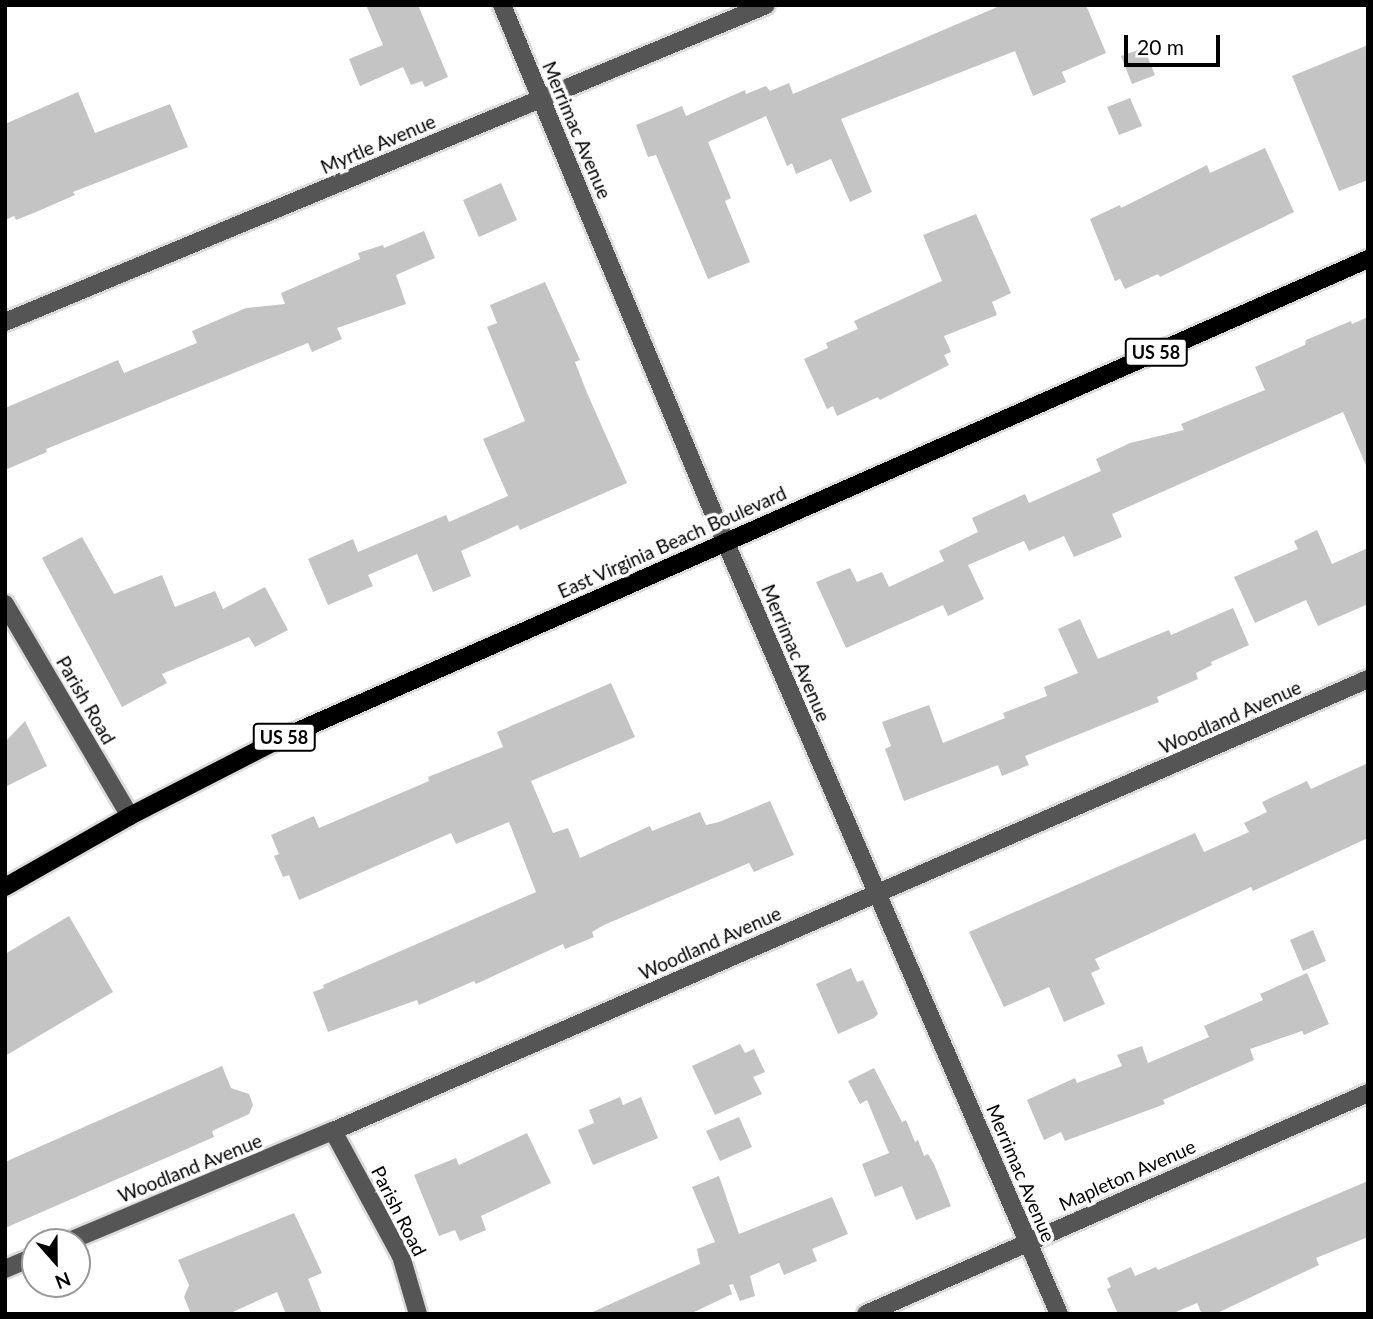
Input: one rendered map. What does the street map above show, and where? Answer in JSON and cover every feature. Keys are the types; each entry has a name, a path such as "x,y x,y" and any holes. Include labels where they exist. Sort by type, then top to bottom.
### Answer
{"main road":[{"name":"East Virginia Beach Boulevard","path":"5,887 130,816 282,738 1368,259"}],"street":[{"name":"Merrimac Avenue","path":"502,5 725,541 1059,1314"},
{"name":"Myrtle Avenue","path":"5,322 766,5"},
{"name":"Parish Road","path":"5,604 130,816"},
{"name":"Woodland Avenue","path":"91,1232 333,1131 1368,680"},
{"name":"Mapleton Avenue","path":"866,1314 1368,1093"},
{"name":"Parish Road","path":"333,1131 401,1256 418,1314"}],"building":[{"path":"366,5 418,5 448,77 425,87 422,81 411,85 403,67 360,86 349,59 383,45"},
{"path":"1002,5 1086,5 1106,53 1062,72 1066,82 1033,96 1015,51 841,119 872,192 850,202 831,159 796,174 792,163 787,166 766,116 708,142 731,198 725,201 750,262 708,279 656,155 648,157 636,125 682,106 686,116 745,90 746,94 766,86 770,91 789,83 793,94"},
{"path":"1368,45 1368,180 1339,191 1292,76"},
{"path":"1144,48 1155,75 1132,84 1121,56"},
{"path":"78,92 95,133 170,104 188,147 73,192 75,195 16,220 14,216 5,220 5,124"},
{"path":"1130,98 1142,126 1119,135 1107,107"},
{"path":"1265,148 1294,212 1160,277 1158,274 1125,289 1120,279 1115,281 1090,219 1120,205 1121,208 1207,165 1210,173"},
{"path":"501,183 517,220 479,237 463,200"},
{"path":"976,214 1011,293 992,302 997,315 944,336 951,352 944,355 949,365 880,400 878,397 837,416 833,406 827,409 804,359 828,348 826,343 858,329 854,321 942,281 923,235"},
{"path":"424,231 435,258 396,275 406,304 337,328 342,339 312,352 308,343 46,449 47,452 5,470 5,408 118,360 124,373 197,343 192,331 246,308 285,304 281,293 360,259 358,253 383,245 384,248"},
{"path":"545,282 580,360 575,362 587,393 627,483 520,530 518,525 461,551 471,576 433,592 417,554 368,575 373,586 328,605 308,559 353,539 358,552 446,515 449,522 508,496 483,439 525,421 487,327 497,323 490,305"},
{"path":"1368,317 1368,470 1343,412 1112,514 1122,537 1074,557 1064,536 1029,551 1024,541 968,565 984,599 948,616 943,605 846,648 816,582 850,568 857,582 882,572 889,587 944,561 939,551 978,532 972,518 1025,494 1029,503 1101,471 1096,459 1130,443 1184,430 1181,424 1265,390 1255,367 1305,345 1306,340 1351,321 1352,324"},
{"path":"1317,530 1332,564 1368,548 1368,604 1318,626 1306,600 1255,623 1234,577 1298,549 1294,541"},
{"path":"82,537 114,594 162,575 175,607 215,591 223,609 265,587 288,630 255,647 249,637 162,674 167,683 122,707 42,558"},
{"path":"1233,608 1249,645 1211,662 1212,665 1196,673 1198,679 1157,697 1159,702 1025,756 1029,765 1002,776 998,765 904,801 885,749 891,746 882,722 929,705 943,743 1005,718 1003,713 1047,696 1044,687 1078,673 1058,629 1080,619 1098,659 1169,630 1171,635"},
{"path":"611,683 635,737 531,781 553,833 568,828 580,858 650,826 652,831 700,812 706,825 770,801 794,855 754,872 749,863 604,925 592,932 594,937 565,949 563,944 476,984 474,981 419,1005 417,1000 328,1032 313,992 324,988 323,985 536,892 509,822 456,844 451,833 299,900 289,875 283,877 274,856 279,854 271,835 314,816 319,828 429,781 428,777 503,747 497,732"},
{"path":"25,721 47,766 5,787 5,742"},
{"path":"1368,763 1368,838 1253,891 1251,887 1095,959 1100,969 1091,973 1105,1004 1064,1022 1049,987 1004,1007 969,932 1195,833 1204,852 1249,832 1244,823 1267,812 1262,802 1307,781 1311,789"},
{"path":"69,916 113,992 5,1056 5,954"},
{"path":"1313,930 1326,961 1303,971 1290,940"},
{"path":"851,968 857,982 863,980 878,1014 838,1034 816,984"},
{"path":"1307,973 1329,1024 1304,1035 1302,1031 1250,1049 1254,1060 1163,1100 1165,1104 1065,1141 1061,1132 1044,1140 1027,1100 1075,1078 1077,1083 1122,1066 1117,1055 1142,1046 1148,1063 1209,1037 1204,1026 1263,1000 1260,994"},
{"path":"740,1044 745,1053 754,1049 765,1072 753,1077 762,1094 715,1115 692,1066"},
{"path":"222,1066 231,1088 249,1094 253,1105 249,1114 212,1131 214,1137 5,1228 5,1162"},
{"path":"874,1068 902,1122 906,1120 915,1142 918,1140 924,1156 928,1154 934,1164 951,1206 916,1220 902,1186 875,1197 862,1164 889,1153 867,1100 860,1104 848,1081"},
{"path":"620,1097 623,1105 641,1097 658,1138 593,1165 578,1130 594,1123 589,1110"},
{"path":"739,1117 752,1147 720,1161 706,1131"},
{"path":"527,1133 551,1183 481,1216 486,1230 460,1241 455,1230 439,1236 414,1175 456,1158 459,1165"},
{"path":"719,1176 739,1234 832,1197 848,1234 812,1249 817,1261 784,1275 779,1263 750,1276 755,1296 740,1301 733,1284 729,1285 732,1294 690,1314 588,1314 700,1264 697,1249 715,1242 692,1187"},
{"path":"1368,1181 1368,1237 1316,1258 1319,1265 1215,1314 1202,1314 1197,1303 1171,1314 1118,1314 1107,1289 1111,1287 1107,1278 1131,1267 1135,1276 1156,1267 1158,1270"},
{"path":"294,1213 322,1273 308,1279 322,1314 286,1314 277,1292 228,1314 191,1314 184,1297 189,1285 178,1260"}]}
